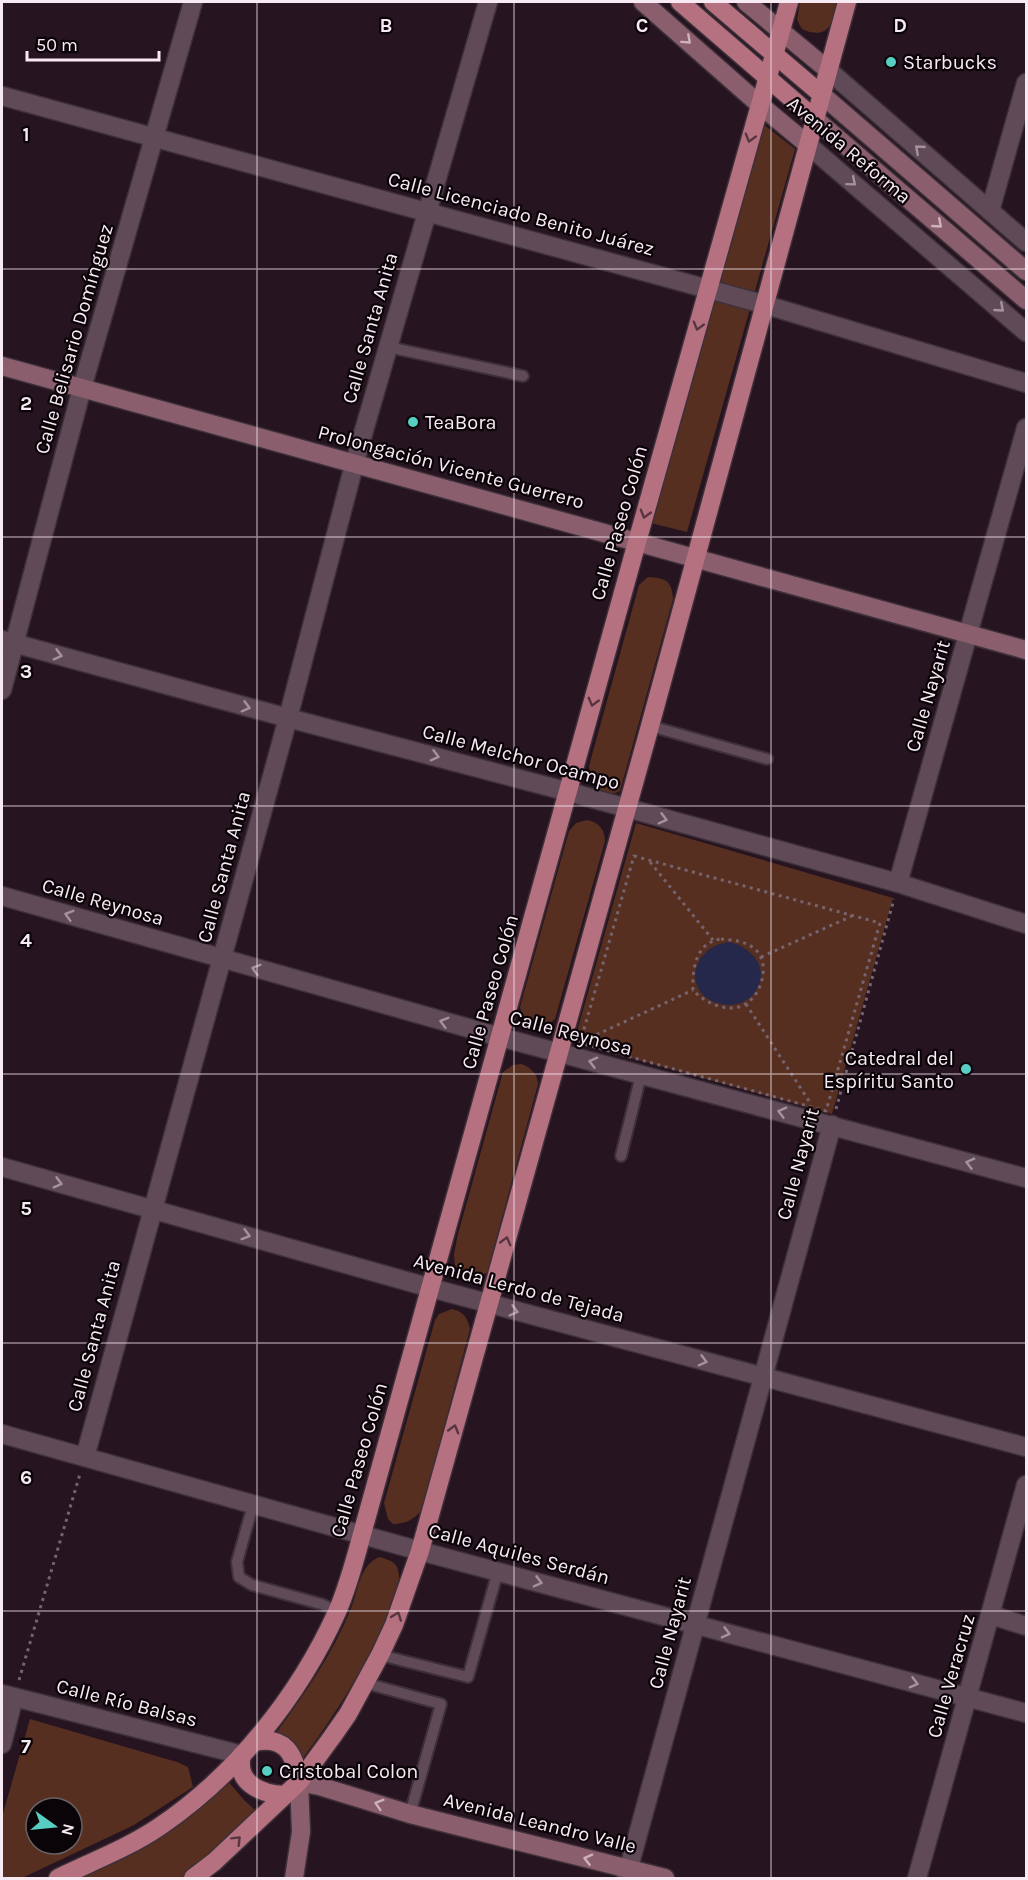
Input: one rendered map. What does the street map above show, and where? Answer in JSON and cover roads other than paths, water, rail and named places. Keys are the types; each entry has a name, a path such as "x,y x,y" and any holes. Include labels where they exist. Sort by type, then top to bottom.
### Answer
{"main road":[{"name":"Avenida Reforma","path":"680,2 814,118"},
{"name":"Avenida Reforma","path":"713,2 821,94"},
{"name":"Calle Paseo Colón","path":"57,1878 157,1828 201,1795 248,1748 284,1703 316,1654 337,1611 362,1534 789,2"},
{"path":"193,1878 214,1862 299,1782 343,1722 380,1655 398,1615 420,1551 650,726 847,2"},
{"path":"284,1795 270,1795 251,1785 241,1770 248,1748 269,1741 285,1746 296,1762 299,1782"}],"street":[{"name":"Calle Belisario Domínguez","path":"2,690 8,641 155,137 192,2"},
{"name":"Calle Santa Anita","path":"85,1457 288,718 354,465 488,2"},
{"name":"Avenida Reforma","path":"643,2 1026,332"},
{"path":"746,2 1026,242"},
{"path":"990,211 1026,83"},
{"name":"Avenida Reforma","path":"821,94 1026,271"},
{"name":"Calle Licenciado Benito Juárez","path":"2,96 764,304 1026,383"},
{"name":"Avenida Reforma","path":"814,118 1026,300"},
{"name":"Prolongación Vicente Guerrero","path":"2,366 1026,650"},
{"name":"Calle Nayarit","path":"898,883 1026,428"},
{"name":"Calle Melchor Ocampo","path":"8,641 898,883 1026,924"},
{"name":"Calle Reynosa","path":"2,896 558,1053 1026,1178"},
{"name":"Calle Nayarit","path":"627,1874 832,1125"},
{"name":"Avenida Lerdo de Tejada","path":"2,1167 430,1288 1026,1447"},
{"name":"Calle Aquiles Serdán","path":"2,1434 420,1551 1026,1713"},
{"name":"Calle Veracruz","path":"916,1878 1026,1485"},
{"path":"991,1615 1026,1626"},
{"path":"2,1744 8,1696"},
{"name":"Calle Río Balsas","path":"8,1696 248,1748"},
{"path":"294,1878 301,1832 299,1782"},
{"name":"Avenida Leandro Valle","path":"299,1782 627,1874 665,1878"}],"lane":[{"path":"388,347 523,376"},
{"path":"650,726 767,759"},
{"path":"621,1156 641,1075"},
{"path":"254,1505 237,1562 239,1576 252,1585 321,1604 337,1611"},
{"path":"380,1655 468,1677 498,1571"},
{"path":"365,1683 441,1704 411,1814"}],"water":[{"path":"730,942 752,954 760,967 761,974 756,991 747,1000 728,1005 713,1002 702,994 695,974 698,963 705,953 716,946"}],"place":[{"name":"Starbucks","path":"891,62"},
{"name":"TeaBora","path":"413,422"},
{"name":"Catedral del Espíritu Santo","path":"966,1069"},
{"name":"Cristobal Colon","path":"267,1771"}]}
